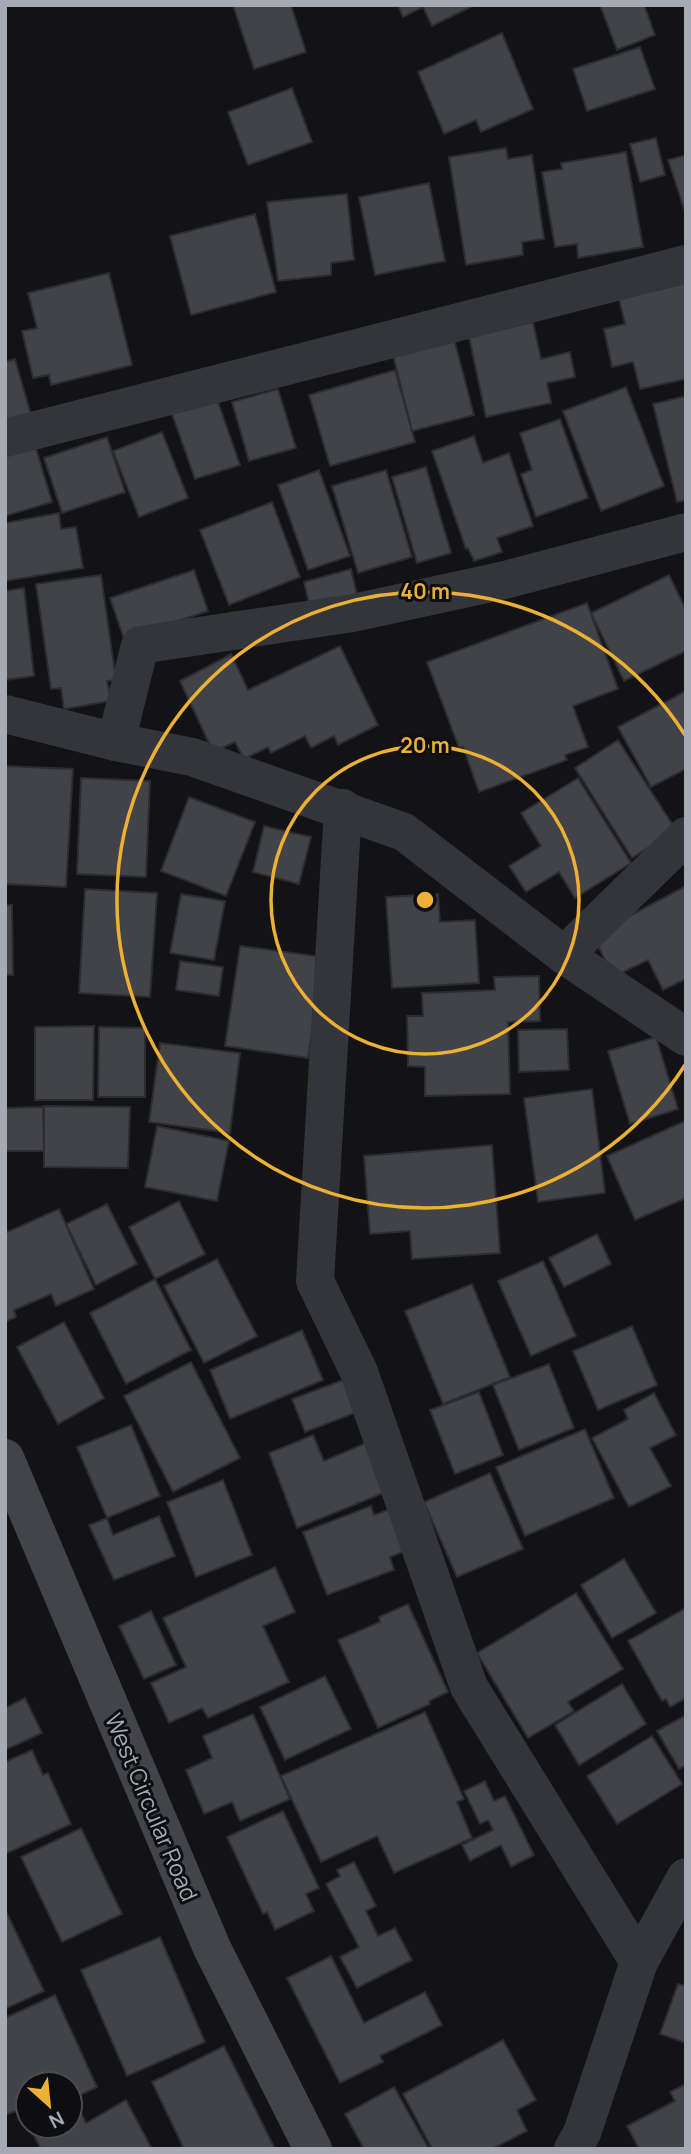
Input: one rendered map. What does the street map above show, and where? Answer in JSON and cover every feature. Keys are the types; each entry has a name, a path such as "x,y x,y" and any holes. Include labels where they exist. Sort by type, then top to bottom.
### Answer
{"street":[{"path":"5,438 686,264"},
{"path":"116,742 140,645 353,613 505,580 686,532"},
{"path":"5,714 116,742 192,757 343,808 404,832 564,955 686,1037"},
{"path":"343,808 315,1281 359,1372 469,1687 639,1962"},
{"path":"564,955 686,836"},
{"name":"West Circular Road","path":"5,1458 212,1948 313,2149"},
{"path":"573,2149 582,2133 639,1962 686,1877"}],"building":[{"path":"233,5 291,5 306,52 254,69"},
{"path":"398,5 475,5 432,26 423,7 403,17"},
{"path":"600,5 644,5 655,35 617,50"},
{"path":"502,33 533,109 481,132 476,120 444,134 418,72"},
{"path":"640,47 655,89 587,111 573,69"},
{"path":"292,88 312,142 248,165 228,112"},
{"path":"656,138 665,175 640,182 630,144"},
{"path":"506,148 508,159 532,155 544,239 522,242 523,255 466,265 449,157"},
{"path":"626,152 643,247 578,258 577,244 555,247 542,172 562,169 561,163"},
{"path":"686,155 686,215 668,160"},
{"path":"429,183 445,261 375,275 359,197"},
{"path":"347,194 354,260 331,263 331,275 278,281 267,202"},
{"path":"255,214 276,292 191,315 170,236"},
{"path":"109,273 132,365 51,385 49,375 33,378 22,331 37,328 28,293"},
{"path":"686,283 686,379 640,389 633,362 612,367 604,329 625,324 619,299"},
{"path":"533,322 541,359 570,352 575,377 547,383 551,403 486,417 469,337"},
{"path":"452,331 474,415 412,431 391,347"},
{"path":"15,359 31,415 5,422 5,362"},
{"path":"395,370 415,442 330,466 309,395"},
{"path":"626,387 664,486 601,511 563,411"},
{"path":"278,389 296,448 249,461 232,402"},
{"path":"216,396 240,465 195,479 171,411"},
{"path":"686,396 686,500 677,502 653,404"},
{"path":"560,419 588,498 536,517 521,474 532,470 520,433"},
{"path":"162,432 188,498 139,517 113,451"},
{"path":"474,436 483,463 509,453 533,526 497,538 502,552 474,561 468,548 466,549 432,451"},
{"path":"107,437 125,492 62,513 44,458"},
{"path":"35,445 52,502 5,516 5,454"},
{"path":"426,467 451,553 417,563 392,477"},
{"path":"319,470 350,556 308,570 278,485"},
{"path":"386,470 412,557 358,573 332,486"},
{"path":"272,502 300,577 229,605 200,530"},
{"path":"59,513 61,529 76,527 83,568 5,581 5,523"},
{"path":"351,569 359,604 312,617 304,582"},
{"path":"194,570 208,611 124,639 110,598"},
{"path":"101,575 116,680 107,681 111,701 64,709 61,688 51,689 36,584"},
{"path":"669,575 686,610 686,651 624,681 591,613"},
{"path":"24,588 34,676 5,680 5,591"},
{"path":"587,603 618,689 573,706 588,747 565,755 567,760 479,792 463,747 459,748 427,662"},
{"path":"340,646 378,725 338,745 334,736 311,748 305,736 271,753 268,747 244,759 235,742 213,752 180,681 231,654 248,690"},
{"path":"686,691 686,769 651,787 618,727"},
{"path":"618,740 676,830 632,858 575,768"},
{"path":"5,766 73,769 66,887 5,884"},
{"path":"81,778 150,781 146,877 77,874"},
{"path":"578,778 631,863 575,898 559,872 526,892 509,866 541,846 521,813"},
{"path":"189,797 255,822 226,896 161,871"},
{"path":"264,826 311,837 299,884 253,872"},
{"path":"686,886 686,979 663,990 648,960 613,977 593,935"},
{"path":"85,889 157,893 150,997 79,993"},
{"path":"181,894 225,901 214,960 170,953"},
{"path":"438,894 440,922 475,920 479,983 392,988 386,897"},
{"path":"5,905 12,905 13,975 5,975"},
{"path":"240,946 323,957 308,1058 225,1046"},
{"path":"180,961 223,967 219,996 176,990"},
{"path":"539,976 540,1021 508,1022 510,1094 425,1096 425,1067 408,1066 407,1016 423,1016 422,993 495,990 494,977"},
{"path":"94,1026 93,1100 35,1100 35,1027"},
{"path":"99,1027 145,1028 145,1097 98,1097"},
{"path":"567,1029 569,1070 519,1072 518,1030"},
{"path":"656,1037 678,1109 630,1124 608,1051"},
{"path":"160,1043 240,1053 230,1133 149,1122"},
{"path":"592,1089 605,1193 538,1202 524,1098"},
{"path":"44,1106 130,1107 128,1168 44,1167"},
{"path":"43,1107 44,1151 5,1151 5,1108"},
{"path":"685,1121 686,1198 635,1220 607,1156"},
{"path":"157,1126 229,1141 217,1201 145,1187"},
{"path":"492,1145 500,1253 412,1259 410,1231 370,1234 364,1156"},
{"path":"179,1201 205,1254 155,1279 129,1227"},
{"path":"107,1204 137,1264 96,1285 66,1224"},
{"path":"59,1209 94,1289 56,1306 51,1294 14,1310 16,1317 5,1322 5,1233"},
{"path":"597,1234 611,1264 564,1287 549,1258"},
{"path":"217,1259 257,1336 204,1363 164,1286"},
{"path":"543,1261 576,1336 531,1356 498,1281"},
{"path":"155,1279 191,1350 126,1384 90,1313"},
{"path":"472,1284 510,1377 443,1404 405,1311"},
{"path":"64,1322 104,1398 58,1424 17,1347"},
{"path":"632,1326 657,1385 598,1410 573,1351"},
{"path":"302,1330 323,1380 230,1419 210,1370"},
{"path":"191,1362 240,1458 173,1492 124,1396"},
{"path":"549,1364 574,1428 519,1450 493,1385"},
{"path":"343,1380 355,1413 305,1432 292,1399"},
{"path":"479,1392 503,1455 455,1474 430,1410"},
{"path":"654,1393 676,1435 650,1448 671,1486 629,1507 592,1438 628,1419 624,1410"},
{"path":"131,1425 160,1496 107,1518 77,1447"},
{"path":"585,1429 614,1498 525,1536 496,1467"},
{"path":"313,1435 324,1461 366,1443 386,1492 297,1528 269,1453"},
{"path":"490,1473 523,1549 457,1577 424,1502"},
{"path":"223,1480 252,1555 196,1577 167,1502"},
{"path":"371,1506 374,1515 399,1506 414,1547 390,1557 394,1570 327,1595 303,1532"},
{"path":"159,1516 175,1556 114,1580 89,1525 107,1518 113,1535"},
{"path":"624,1559 656,1613 612,1638 581,1585"},
{"path":"275,1567 295,1612 263,1626 289,1682 208,1718 202,1708 169,1723 151,1683 186,1667 163,1618"},
{"path":"576,1593 623,1669 568,1702 574,1711 528,1738 477,1653"},
{"path":"408,1604 448,1692 429,1701 430,1704 378,1728 338,1640 380,1622 379,1617"},
{"path":"686,1608 686,1698 670,1707 666,1699 662,1701 628,1641"},
{"path":"151,1611 176,1665 144,1679 119,1626"},
{"path":"325,1676 351,1729 285,1760 260,1707"},
{"path":"622,1684 646,1724 579,1765 555,1725"},
{"path":"25,1698 42,1733 5,1750 5,1708"},
{"path":"425,1712 464,1799 457,1802 472,1838 394,1873 377,1836 321,1862 281,1776"},
{"path":"253,1714 290,1799 240,1821 232,1802 204,1814 186,1770 212,1758 203,1736"},
{"path":"686,1715 686,1765 679,1769 657,1731"},
{"path":"652,1736 682,1784 617,1824 587,1776"},
{"path":"32,1750 43,1775 48,1773 71,1824 5,1854 5,1762"},
{"path":"485,1781 494,1801 505,1796 534,1855 511,1867 501,1845 470,1861 462,1845 493,1830 488,1820 480,1824 464,1791"},
{"path":"283,1811 319,1888 306,1894 314,1911 275,1930 267,1912 263,1914 227,1837"},
{"path":"81,1828 122,1914 62,1942 21,1857"},
{"path":"354,1862 376,1906 366,1911 378,1936 395,1928 412,1960 357,1988 340,1957 359,1947 326,1884 340,1876 337,1870"},
{"path":"5,1909 44,1991 5,2009"},
{"path":"160,1937 205,2042 127,2076 81,1970"},
{"path":"331,1956 364,2023 425,1992 442,2025 380,2056 383,2062 340,2083 287,1978"},
{"path":"678,1984 686,1986 686,2043 660,2034"},
{"path":"55,1995 97,2087 84,2093 84,2070 14,2070 14,2112 5,2115 5,2018"},
{"path":"503,2040 536,2100 517,2110 527,2131 492,2149 432,2149 403,2094"},
{"path":"224,2046 275,2149 184,2149 152,2082"},
{"path":"686,2084 686,2149 639,2149 627,2126 675,2101 670,2092"},
{"path":"394,2087 429,2149 364,2149 345,2114"},
{"path":"126,2100 152,2149 41,2149 36,2140 84,2140 84,2119 86,2123"}]}
